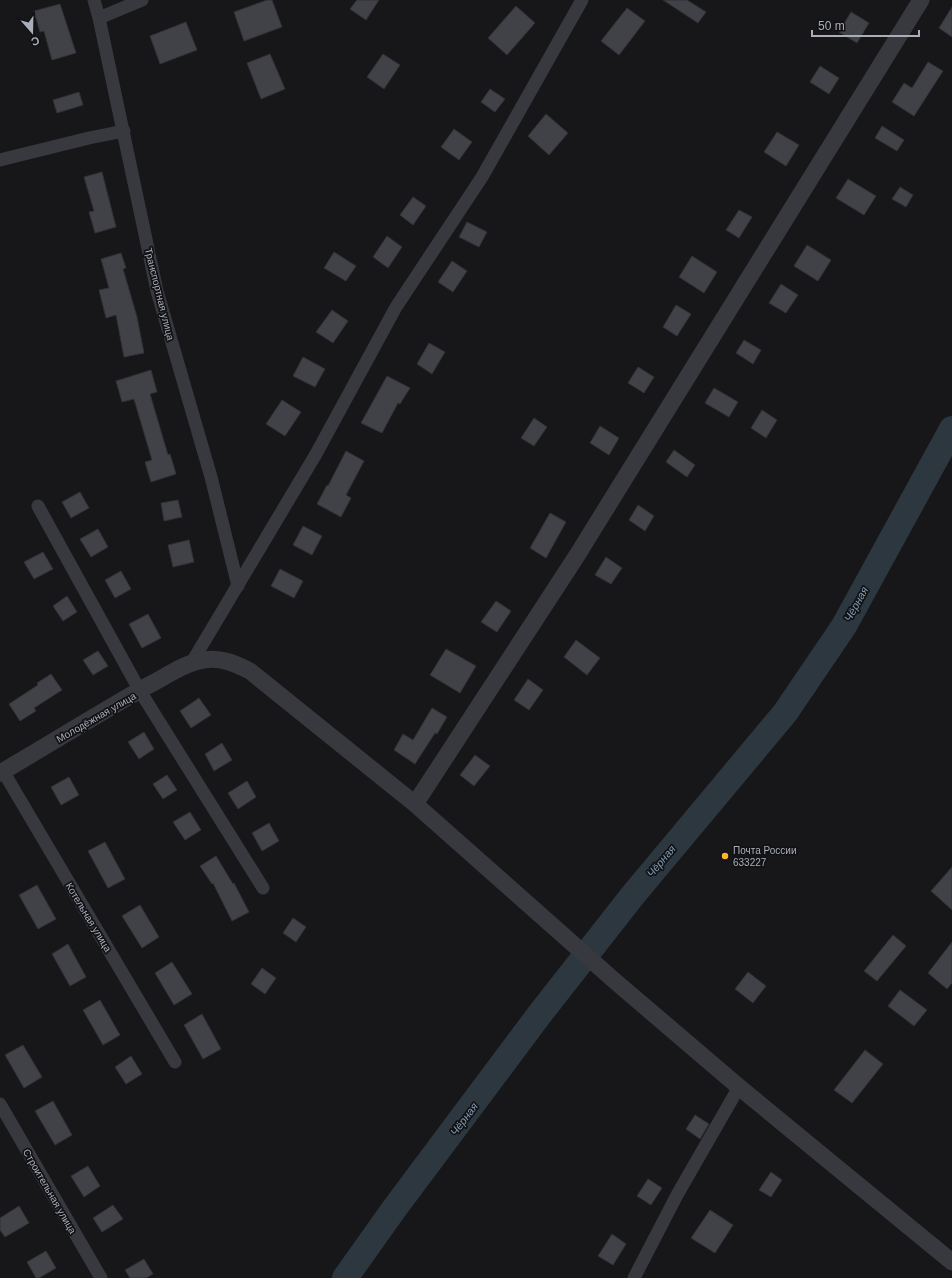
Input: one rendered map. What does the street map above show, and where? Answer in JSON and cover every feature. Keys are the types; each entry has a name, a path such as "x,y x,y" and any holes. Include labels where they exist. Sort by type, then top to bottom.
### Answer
{"street":[{"name":"Транспортная улица","path":"94,0 100,18 157,291 211,477 238,586"},
{"path":"100,18 142,0"},
{"path":"192,662 316,454 396,307 482,177 582,0"},
{"path":"415,804 576,558 921,0"},
{"path":"0,160 124,131"},
{"path":"38,506 140,690 263,888"},
{"path":"192,662 222,660 250,671 415,804 616,982 739,1088 952,1262"},
{"name":"Молодёжная улица","path":"2,772 140,690 192,662"},
{"name":"Котельная улица","path":"2,772 175,1062"},
{"path":"634,1278 677,1195 739,1088"},
{"name":"Строительная улица","path":"0,1104 101,1278"}],"building":[{"path":"267,0 272,0 282,27 244,41 234,12"},
{"path":"357,0 379,0 366,20 350,9"},
{"path":"663,0 687,0 706,12 698,23"},
{"path":"60,4 76,53 52,60 44,31 40,32 34,11"},
{"path":"516,6 535,23 507,55 488,38"},
{"path":"952,7 952,37 939,28"},
{"path":"627,8 645,21 619,55 601,41"},
{"path":"851,12 869,23 857,43 839,32"},
{"path":"186,22 197,50 160,64 150,36"},
{"path":"270,54 285,89 261,99 247,63"},
{"path":"383,54 400,65 384,89 367,77"},
{"path":"928,62 943,71 914,116 892,102 904,83 912,88"},
{"path":"820,66 839,78 829,94 810,82"},
{"path":"490,89 505,99 495,112 481,102"},
{"path":"79,92 83,105 57,113 53,100"},
{"path":"546,114 568,133 549,155 528,136"},
{"path":"882,126 904,140 897,151 875,138"},
{"path":"454,129 472,142 459,160 441,147"},
{"path":"777,132 799,145 786,166 764,152"},
{"path":"102,172 116,227 95,233 89,212 94,211 84,177"},
{"path":"848,179 876,196 864,215 836,198"},
{"path":"900,187 913,195 906,207 892,199"},
{"path":"413,197 426,206 413,225 400,215"},
{"path":"739,210 752,217 739,238 726,230"},
{"path":"467,222 487,232 479,247 459,237"},
{"path":"387,236 402,247 388,268 373,257"},
{"path":"807,245 831,260 818,281 794,266"},
{"path":"334,252 356,266 346,281 324,268"},
{"path":"121,253 126,268 123,269 137,317 144,353 124,357 116,315 106,318 99,290 109,288 101,259"},
{"path":"692,256 717,272 704,293 679,277"},
{"path":"452,261 467,271 453,292 438,282"},
{"path":"781,284 798,295 786,313 769,303"},
{"path":"676,305 691,314 677,336 663,327"},
{"path":"332,310 348,321 333,343 316,332"},
{"path":"744,340 761,350 753,364 736,353"},
{"path":"429,343 445,352 432,374 417,364"},
{"path":"303,357 325,369 315,387 293,376"},
{"path":"638,367 654,377 644,393 628,383"},
{"path":"151,370 157,392 150,394 168,455 170,454 176,474 151,482 145,462 152,460 134,399 122,402 116,381"},
{"path":"387,376 410,388 400,404 398,403 382,433 361,423"},
{"path":"714,388 738,402 729,417 705,403"},
{"path":"282,400 301,412 285,436 266,424"},
{"path":"762,410 777,420 766,438 751,428"},
{"path":"534,418 547,427 534,446 521,438"},
{"path":"600,426 619,438 609,455 590,443"},
{"path":"674,450 695,465 687,477 666,462"},
{"path":"346,451 364,461 346,495 351,498 341,517 317,504"},
{"path":"80,492 89,508 71,518 62,502"},
{"path":"178,500 182,517 164,521 161,503"},
{"path":"638,505 654,516 645,531 629,520"},
{"path":"550,513 566,522 546,558 530,548"},
{"path":"303,526 322,536 312,555 293,545"},
{"path":"98,529 108,547 91,557 80,539"},
{"path":"189,540 194,562 173,567 168,545"},
{"path":"43,552 53,569 34,579 24,562"},
{"path":"606,557 622,568 611,584 595,575"},
{"path":"280,569 303,581 294,598 271,586"},
{"path":"121,571 131,589 115,598 105,580"},
{"path":"67,596 77,612 63,621 53,606"},
{"path":"496,601 511,611 497,632 481,622"},
{"path":"148,614 161,638 142,648 129,624"},
{"path":"576,640 600,658 587,675 564,657"},
{"path":"446,649 476,666 460,693 430,675"},
{"path":"98,651 108,666 93,675 83,660"},
{"path":"51,674 62,690 34,708 36,711 20,721 9,704 38,685 37,683"},
{"path":"528,679 543,690 529,710 514,700"},
{"path":"199,698 211,715 191,728 180,711"},
{"path":"432,708 447,717 437,734 435,733 415,764 394,750 403,734 413,740"},
{"path":"144,732 154,749 139,759 128,742"},
{"path":"222,743 232,760 214,771 205,754"},
{"path":"475,755 490,766 474,786 460,775"},
{"path":"167,775 177,790 163,799 153,784"},
{"path":"69,777 79,795 61,805 51,787"},
{"path":"247,781 256,797 238,809 228,793"},
{"path":"190,812 201,830 185,840 173,822"},
{"path":"269,823 279,841 262,851 252,833"},
{"path":"105,842 125,879 108,888 88,851"},
{"path":"216,856 233,884 234,883 249,912 232,921 213,883 212,884 200,866"},
{"path":"952,867 952,910 931,891"},
{"path":"37,885 56,919 38,929 19,895"},
{"path":"140,905 159,937 142,948 122,916"},
{"path":"293,918 306,927 296,942 283,933"},
{"path":"893,935 906,946 877,981 864,971"},
{"path":"952,942 952,983 947,989 928,973"},
{"path":"68,944 86,977 70,986 52,954"},
{"path":"172,962 192,994 174,1005 155,973"},
{"path":"262,968 276,978 265,994 251,984"},
{"path":"748,972 766,986 753,1003 735,989"},
{"path":"900,990 927,1010 914,1026 888,1006"},
{"path":"100,1000 120,1035 103,1045 83,1010"},
{"path":"202,1014 221,1049 203,1059 184,1025"},
{"path":"23,1045 42,1077 24,1088 5,1055"},
{"path":"865,1050 883,1064 852,1103 834,1090"},
{"path":"131,1056 142,1074 126,1084 115,1067"},
{"path":"53,1101 72,1135 55,1145 35,1111"},
{"path":"695,1115 709,1124 700,1139 686,1129"},
{"path":"88,1166 100,1186 84,1197 71,1176"},
{"path":"771,1172 782,1180 771,1197 759,1190"},
{"path":"648,1179 662,1188 651,1205 637,1196"},
{"path":"113,1205 123,1219 102,1232 93,1218"},
{"path":"19,1206 29,1223 5,1237 0,1230 0,1218"},
{"path":"710,1210 733,1225 715,1253 691,1238"},
{"path":"612,1234 626,1244 613,1265 598,1256"},
{"path":"46,1251 56,1268 39,1278 36,1278 27,1262"},
{"path":"144,1259 153,1274 146,1278 130,1278 125,1270"}],"waterway":[{"name":"Чёрная","path":"345,1278 394,1209 539,1015 633,895 785,713 844,626 952,429"}],"place":[{"name":"Почта России 633227","path":"725,856"}]}
